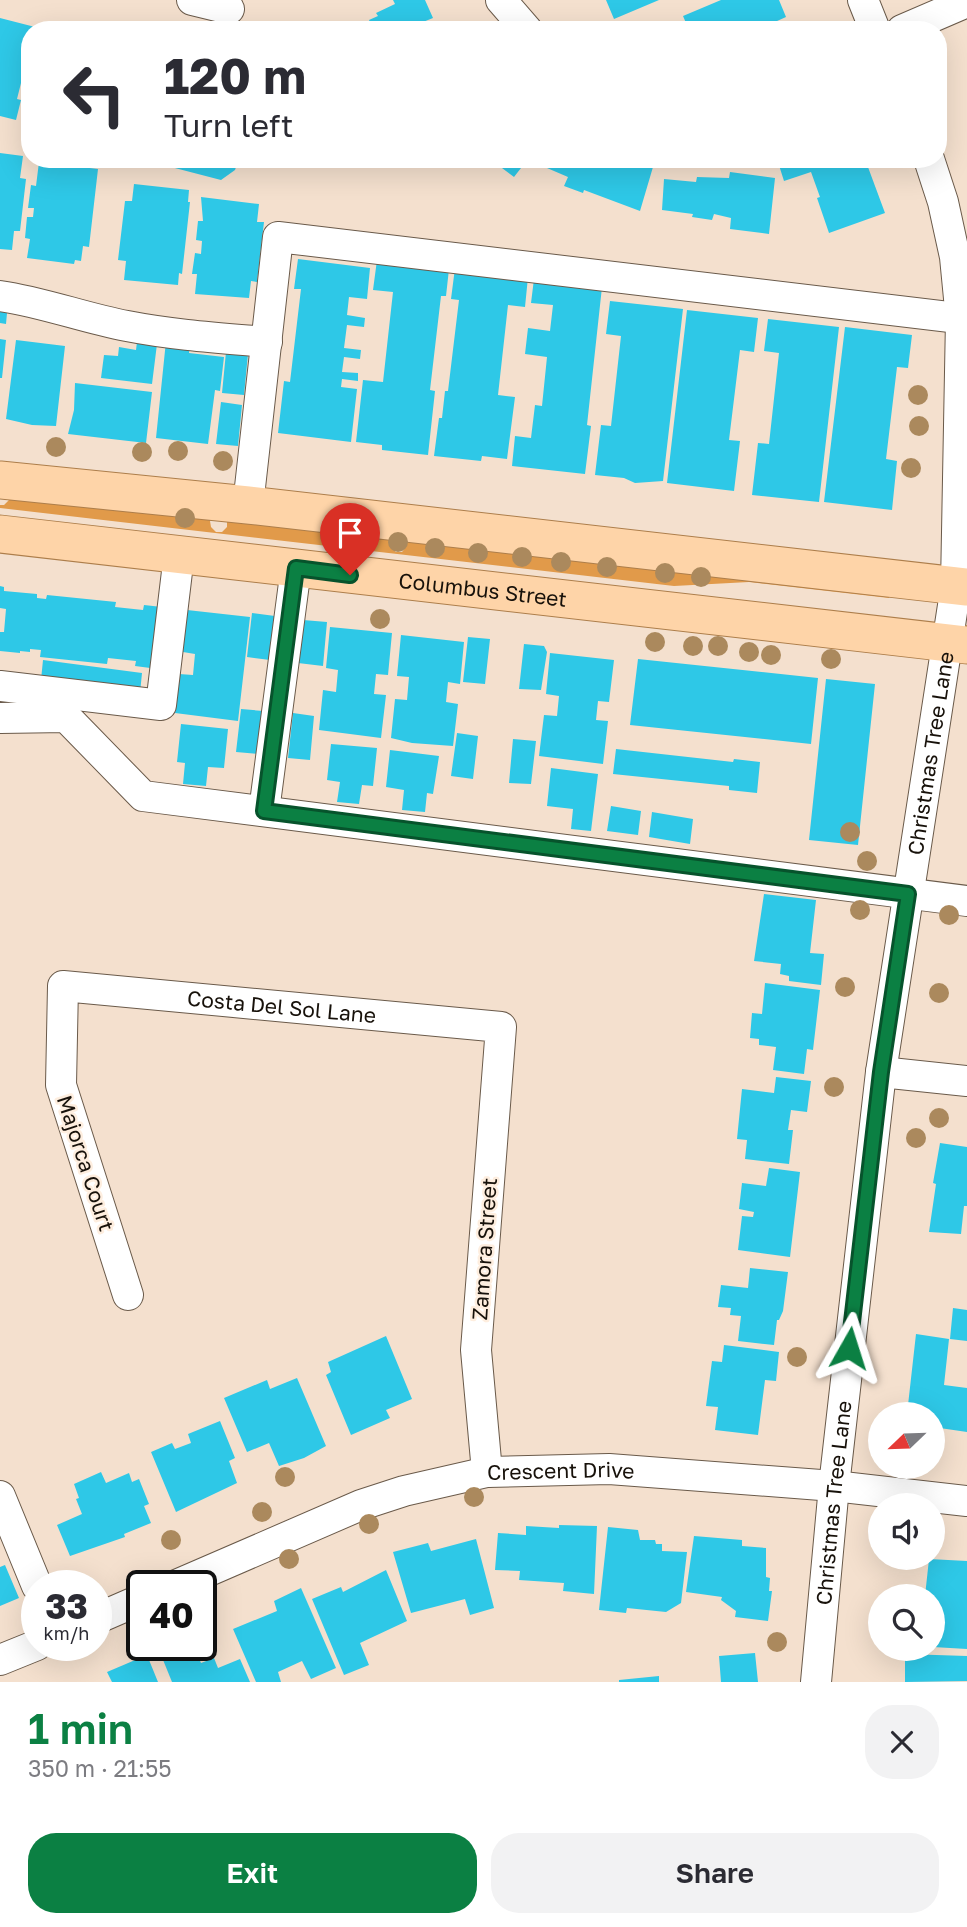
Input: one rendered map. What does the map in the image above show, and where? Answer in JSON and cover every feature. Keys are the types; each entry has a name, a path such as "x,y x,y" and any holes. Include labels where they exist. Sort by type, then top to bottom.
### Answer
{"main road":[{"path":"0,480 248,505 962,586"},
{"name":"Columbus Street","path":"0,534 957,643"}],"street":[{"path":"192,0 229,9"},
{"path":"501,0 519,21"},
{"path":"863,0 871,21"},
{"path":"923,21 967,2"},
{"name":"Christmas Tree Lane","path":"816,1682 834,1486 881,1072 908,894 957,643 962,586 964,319 955,257 943,202 932,168"},
{"path":"248,505 278,237 964,319"},
{"path":"0,296 126,326 267,342"},
{"path":"0,686 161,705 179,555"},
{"path":"264,811 296,568"},
{"path":"0,718 66,717 143,796 967,901"},
{"name":"Costa Del Sol Lane","path":"63,986 501,1027"},
{"name":"Majorca Court","path":"63,986 61,1085 128,1295"},
{"name":"Zamora Street","path":"487,1472 476,1350 501,1027"},
{"path":"881,1072 967,1081"},
{"name":"Crescent Drive","path":"211,1570 361,1505 404,1491 487,1472 609,1469 834,1486 967,1501"},
{"path":"0,1496 30,1570"},
{"path":"0,1660 21,1651"}],"shaded area":[{"path":"0,487 891,594 889,598 749,582 674,586 0,508 0,505 9,500 8,494 0,490","holes":["222,515 227,520 227,527 222,532 216,532 210,521 215,516","395,537 406,541 402,552 391,548"]}],"building":[{"path":"393,0 425,0 433,18 426,21 370,21 378,16 376,13 395,4"},
{"path":"606,0 659,0 614,19"},
{"path":"721,0 779,0 786,17 777,21 685,21 683,16"},
{"path":"0,18 21,23 21,83 17,99 21,100 16,120 0,116"},
{"path":"0,153 21,156 20,178 26,179 20,231 14,231 12,250 0,249"},
{"path":"38,168 98,169 89,247 83,246 81,261 75,260 74,264 27,258 30,239 25,238 27,217 33,217 34,208 28,208 31,185 36,186"},
{"path":"175,168 236,168 221,180"},
{"path":"502,168 521,168 514,177"},
{"path":"547,168 653,168 640,211 584,190 583,193 564,186 568,177"},
{"path":"780,168 868,168 885,213 829,233 811,172 784,181"},
{"path":"730,172 775,178 769,234 730,229 731,218 714,214 712,220 692,217 693,214 662,210 664,179 696,182 697,177 729,178"},
{"path":"134,184 189,190 182,274 179,273 178,285 124,280 126,261 118,260 125,201 132,201"},
{"path":"201,197 259,204 257,222 264,222 257,282 251,281 249,298 195,294 197,274 192,274 195,253 201,254 202,241 196,240 198,221 203,221"},
{"path":"298,259 370,268 367,299 349,297 347,315 365,318 364,327 347,325 344,348 361,350 360,359 344,357 342,372 358,373 358,381 342,379 341,387 357,389 351,442 278,433 284,381 290,382 301,289 294,289"},
{"path":"377,260 449,269 446,296 441,296 430,390 435,391 428,455 382,450 382,445 356,442 363,380 383,382 393,292 373,290"},
{"path":"455,268 528,277 525,307 508,305 498,395 515,397 507,459 482,456 481,461 434,456 439,418 442,418 445,391 448,391 459,300 451,299"},
{"path":"534,279 602,287 587,425 591,426 585,474 512,466 515,436 531,438 535,405 542,406 547,357 525,354 528,328 550,331 553,305 531,303"},
{"path":"0,301 8,302 6,324 0,323"},
{"path":"610,301 683,309 663,481 635,483 624,478 595,475 601,425 611,426 621,336 606,334"},
{"path":"687,310 758,318 754,352 740,350 729,440 740,441 734,491 667,483"},
{"path":"768,319 839,327 819,502 752,495 758,443 769,444 779,353 764,351"},
{"path":"845,327 912,335 908,368 897,367 886,459 897,461 892,510 824,502"},
{"path":"0,339 6,340 2,378 0,378"},
{"path":"16,340 65,346 56,426 32,425 6,419"},
{"path":"166,341 190,344 189,353 224,357 220,391 215,390 208,444 156,438"},
{"path":"137,342 157,344 152,384 101,378 104,355 118,356 119,347 136,350"},
{"path":"226,352 248,354 244,395 222,393"},
{"path":"75,383 152,392 146,443 68,434 74,410"},
{"path":"221,402 242,405 238,446 216,444"},
{"path":"0,586 4,587 4,591 37,594 37,598 46,599 47,595 116,602 115,607 143,610 144,605 162,607 158,669 135,666 136,661 108,658 107,664 40,657 41,650 30,649 30,652 20,653 0,651 0,632 4,632 6,609 0,608"},
{"path":"187,610 250,617 238,721 175,713 179,674 193,675 195,654 183,652"},
{"path":"252,613 275,616 270,660 247,657"},
{"path":"303,620 327,622 323,666 298,663"},
{"path":"330,627 392,633 388,675 376,674 374,694 386,695 381,738 319,730 323,690 336,692 338,670 326,668"},
{"path":"401,635 464,642 460,684 448,682 446,702 458,704 453,746 412,743 391,738 395,699 407,700 409,677 397,676"},
{"path":"468,637 490,639 485,684 463,682"},
{"path":"524,644 544,646 547,652 541,690 519,689"},
{"path":"550,653 614,660 609,702 598,701 596,720 608,721 603,764 539,756 544,715 557,716 559,696 546,694"},
{"path":"638,659 818,678 811,744 630,725"},
{"path":"43,660 142,673 140,693 41,680"},
{"path":"826,679 875,684 858,845 809,840"},
{"path":"241,709 263,711 259,754 236,752"},
{"path":"293,713 314,716 310,760 288,758"},
{"path":"181,724 228,729 224,768 208,767 206,786 183,784 185,763 177,762"},
{"path":"457,733 478,736 473,779 451,776"},
{"path":"513,739 536,741 531,784 509,783"},
{"path":"331,744 377,748 373,786 362,785 359,804 337,802 340,782 327,780"},
{"path":"616,749 733,762 734,759 760,762 757,793 729,790 729,786 613,774"},
{"path":"390,750 439,756 433,794 427,793 425,812 402,810 404,790 386,787"},
{"path":"551,768 598,774 591,831 571,829 573,809 547,806"},
{"path":"611,806 641,811 638,835 607,831"},
{"path":"652,812 693,819 690,844 649,837"},
{"path":"764,894 816,900 810,953 824,954 821,985 789,981 789,976 780,974 781,964 754,961"},
{"path":"765,983 820,990 813,1050 807,1049 804,1074 773,1070 776,1047 759,1045 759,1039 750,1038 752,1013 762,1014"},
{"path":"776,1077 811,1081 807,1112 791,1110 788,1130 793,1130 789,1164 745,1159 747,1140 737,1139 742,1089 774,1093"},
{"path":"940,1143 967,1147 967,1206 964,1206 961,1234 929,1232"},
{"path":"769,1168 800,1172 790,1257 738,1250 742,1216 753,1217 754,1212 739,1209 742,1183 766,1186"},
{"path":"750,1268 788,1272 783,1311 777,1320 774,1345 738,1341 741,1316 730,1315 731,1308 718,1307 721,1285 748,1288"},
{"path":"953,1308 967,1310 967,1341 950,1339"},
{"path":"916,1334 949,1339 944,1385 967,1388 967,1432 945,1429 945,1402 908,1402"},
{"path":"386,1336 412,1399 386,1410 390,1418 351,1435 326,1375 331,1372 328,1362"},
{"path":"724,1345 779,1352 776,1381 765,1380 758,1435 715,1430 718,1407 706,1406 712,1361 722,1362"},
{"path":"297,1378 326,1446 304,1458 279,1466 269,1443 247,1452 224,1398 267,1380 270,1389"},
{"path":"220,1421 235,1458 229,1461 237,1483 176,1512 151,1452 172,1443 175,1449 191,1443 188,1434"},
{"path":"101,1472 106,1483 129,1473 132,1482 139,1479 149,1504 144,1506 151,1523 124,1534 125,1537 70,1556 57,1525 82,1514 74,1484"},
{"path":"559,1525 597,1526 594,1594 563,1591 564,1583 519,1580 520,1571 495,1570 498,1533 526,1535 526,1526 559,1528"},
{"path":"608,1527 638,1530 640,1540 655,1540 656,1544 662,1544 662,1551 687,1552 681,1603 666,1612 627,1608 626,1613 599,1610"},
{"path":"694,1536 742,1540 742,1546 766,1548 766,1577 770,1578 769,1591 772,1591 768,1621 735,1617 736,1611 721,1600 722,1597 686,1592"},
{"path":"476,1539 494,1608 470,1615 465,1599 411,1613 393,1552 428,1543 431,1551"},
{"path":"945,1560 967,1561 967,1649 945,1648 945,1584 926,1584 928,1570 945,1570"},
{"path":"5,1565 19,1598 0,1606 0,1567"},
{"path":"386,1570 407,1621 360,1643 369,1665 344,1675 312,1599 341,1587 343,1592"},
{"path":"301,1588 336,1668 311,1679 302,1661 278,1672 281,1682 256,1682 233,1629 277,1611 274,1601"},
{"path":"755,1653 758,1682 721,1682 719,1656"},
{"path":"945,1655 967,1656 967,1681 905,1682 905,1661 945,1661"},
{"path":"240,1659 250,1682 172,1682 163,1661 215,1661 218,1668"},
{"path":"133,1661 149,1661 158,1682 112,1682 107,1672"},
{"path":"659,1676 659,1682 619,1682 619,1680"}],"route":[{"path":"350,575 296,568 264,811 908,894 881,1072 849,1348"}]}
